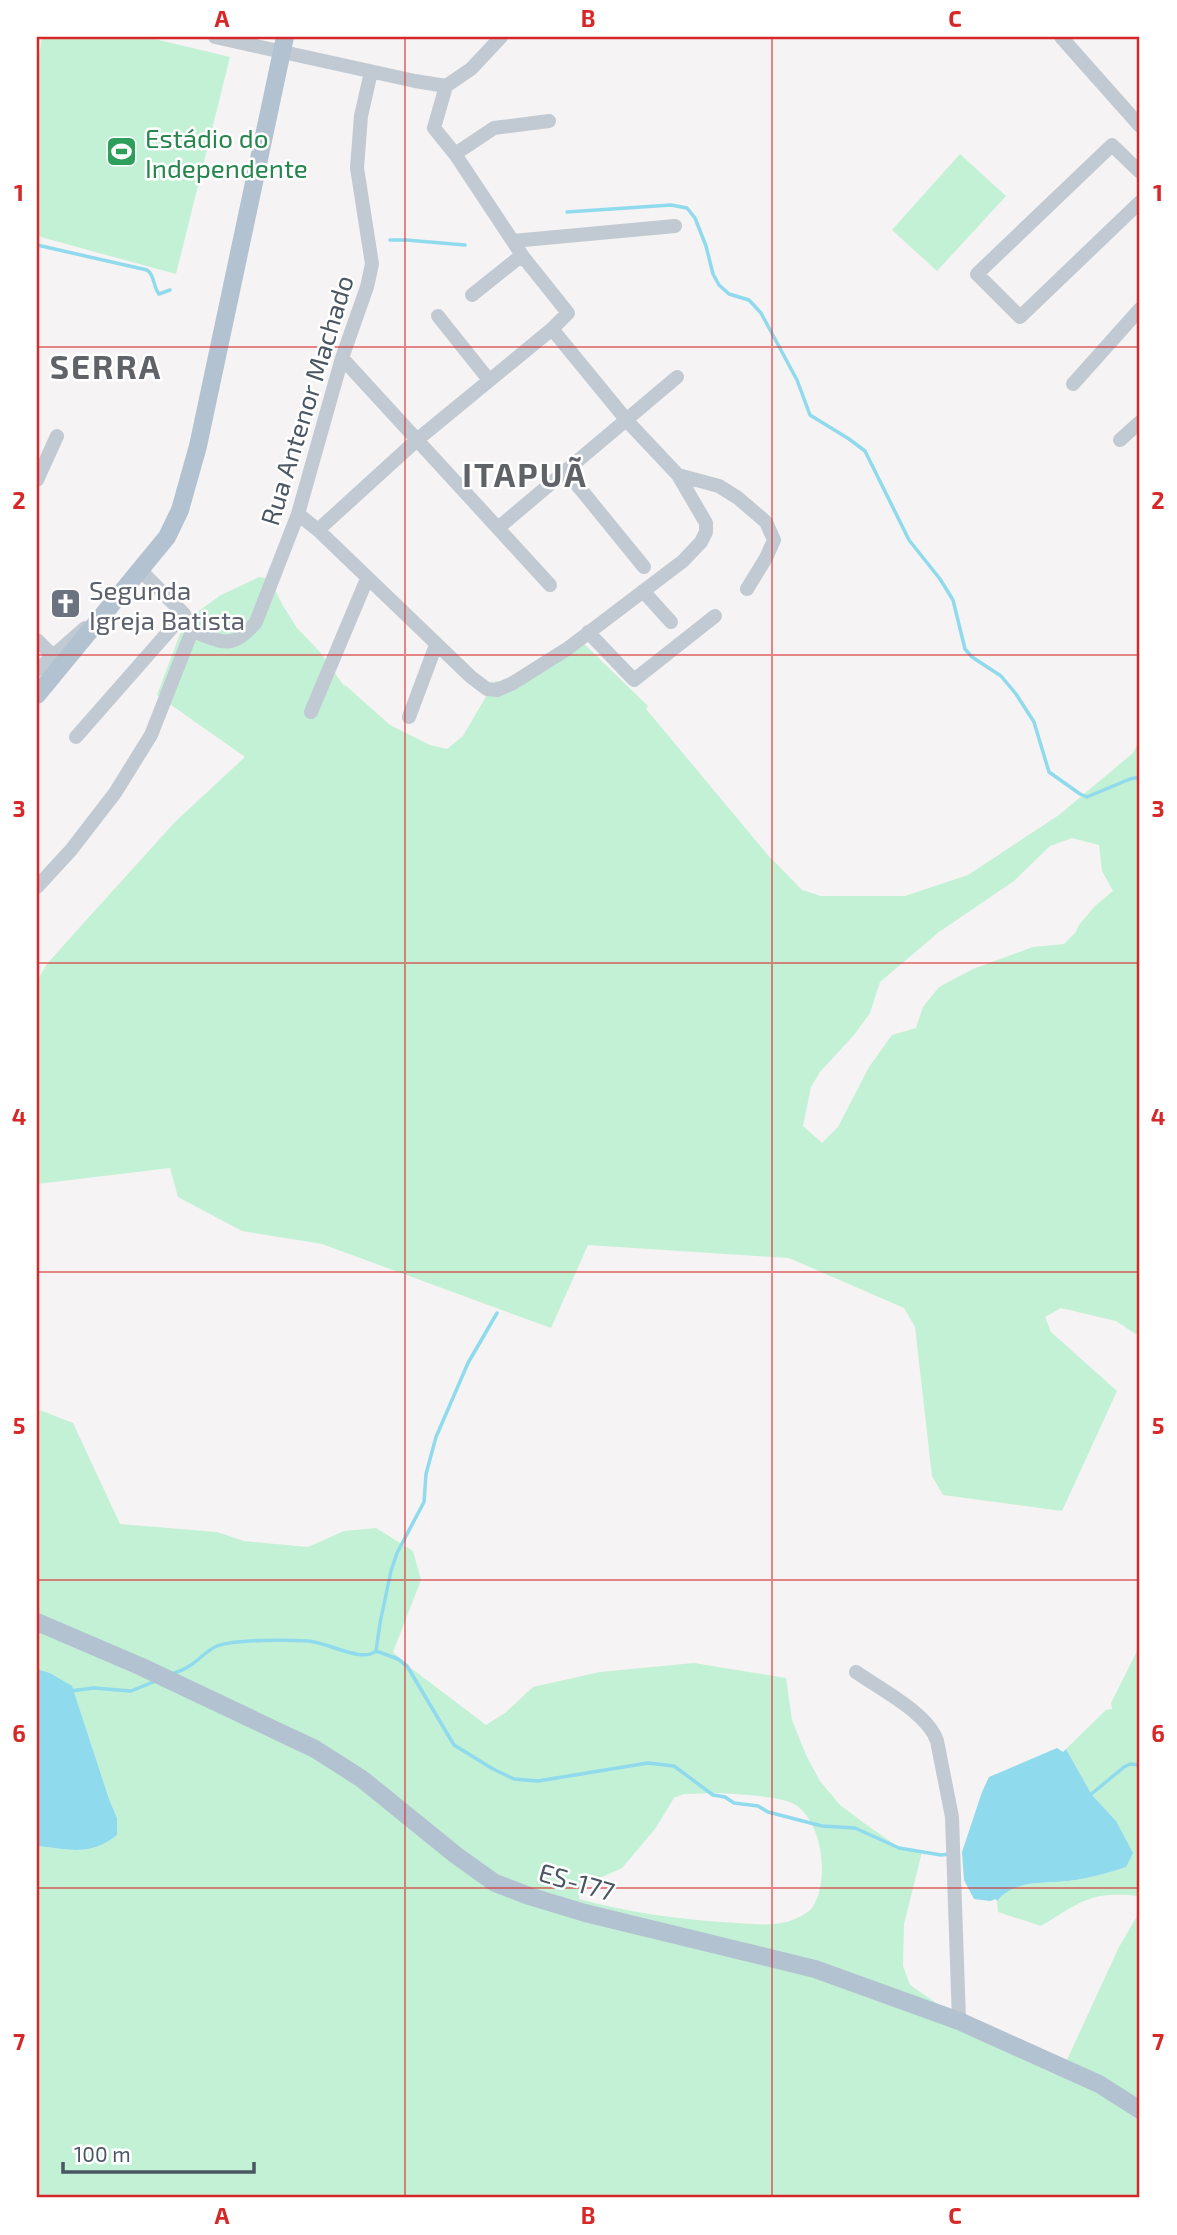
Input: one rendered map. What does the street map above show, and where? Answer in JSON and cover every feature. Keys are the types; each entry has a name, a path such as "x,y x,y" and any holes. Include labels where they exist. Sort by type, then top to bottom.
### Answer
{"main road":[{"path":"37,695 60,655 107,609 140,570 167,537 180,510 198,446 283,44"},
{"name":"ES-177","path":"37,1622 142,1667 315,1749 362,1779 457,1856 495,1883 585,1913 815,1969 959,2021 1099,2084 1140,2110"}],"street":[{"path":"215,37 283,44 371,72 446,86"},
{"path":"317,530 418,439 568,313 522,255 455,154 434,128 446,86 471,69 501,37"},
{"path":"1061,37 1140,126"},
{"name":"Rua Antenor Machado","path":"192,631 224,642 236,641 247,634 256,622 298,514 372,264 357,168 361,117 371,72"},
{"path":"455,154 494,128 549,121"},
{"path":"1140,172 1112,145 977,274 1020,317 1140,202"},
{"path":"513,241 675,226"},
{"path":"472,295 522,255"},
{"path":"1073,384 1140,309"},
{"path":"438,316 489,380"},
{"path":"298,514 487,690 497,690 513,683 588,632 683,561 701,542 706,532 706,523 678,475 625,419 551,329"},
{"path":"342,358 550,585"},
{"path":"498,528 677,377"},
{"path":"1121,440 1140,422"},
{"path":"37,480 57,436"},
{"path":"565,470 644,567"},
{"path":"678,475 719,486 766,522 774,540 747,589"},
{"path":"37,887 71,850 115,793 151,735 192,631 184,614 140,570"},
{"path":"311,712 367,579"},
{"path":"643,590 671,622"},
{"path":"76,737 184,614"},
{"path":"588,632 634,680 715,616"},
{"path":"37,640 60,655 37,670"},
{"path":"409,717 436,645"},
{"path":"856,1672 919,1715 934,1732 937,1741 951,1817 959,2021"}],"green space":[{"name":"Estádio do Independente","path":"42,37 146,37 230,57 176,274 37,236 37,68"},
{"path":"960,154 1006,196 937,271 892,230"},
{"path":"259,577 270,579 297,628 320,652 344,686 390,725 430,745 447,749 463,736 495,681 508,681 579,639 648,706 646,709 767,854 802,890 821,896 905,896 968,875 1059,815 1133,753 1140,739 1140,1337 1116,1321 1061,1308 1045,1317 1051,1332 1117,1391 1062,1511 943,1495 932,1476 915,1327 904,1308 789,1258 588,1245 551,1328 322,1244 242,1231 178,1197 170,1168 37,1184 37,981 47,964 175,822 245,757 157,695 185,621 221,595","holes":["1072,838 1099,845 1102,871 1113,891 1095,906 1064,944 1033,947 973,969 939,987 923,1007 916,1028 892,1035 869,1067 838,1127 822,1143 803,1126 811,1087 820,1072 870,1013 880,982 939,932 1014,881 1050,846"]},
{"path":"37,1409 73,1423 120,1524 217,1532 244,1541 308,1547 344,1531 376,1528 413,1551 421,1580 393,1652 486,1725 505,1713 533,1687 600,1672 694,1663 786,1678 792,1720 820,1781 840,1805 868,1826 897,1846 922,1852 904,1924 903,1966 910,1985 942,2007 1066,2062 1119,1947 1140,1911 1140,2198 37,2198 37,1846 79,1850 98,1846 117,1835 117,1818 72,1687 50,1673 37,1669","holes":["718,1793 781,1799 796,1805 805,1814 818,1839 822,1869 818,1897 807,1913 781,1923 752,1924 657,1915 579,1899 580,1887 622,1868 655,1829 674,1798 684,1794"]},
{"path":"1140,1645 1140,1896 1109,1895 1087,1900 1041,1926 998,1912 997,1901 1012,1889 1030,1884 1083,1879 1126,1867 1116,1821 1092,1795 1066,1749 1106,1710 1112,1709 1111,1703"}],"water":[{"path":"37,1669 72,1686 117,1818 117,1835 98,1846 69,1850 37,1846"},
{"path":"1057,1748 1063,1752 1066,1749 1092,1795 1116,1821 1133,1853 1126,1867 1083,1879 1021,1886 1004,1894 997,1901 974,1899 964,1880 962,1852 989,1777"}],"waterway":[{"path":"567,212 671,205 687,208 695,218 719,285 729,294 749,300 761,313 797,380 810,415 865,451 909,540 953,600 965,649 972,657 1001,676 1034,722 1049,772 1087,797 1140,777"},
{"path":"390,240 465,245"},
{"path":"37,245 147,270 159,294 170,290"},
{"path":"376,1651 391,1571 397,1553 424,1502 426,1474 436,1437 468,1363 497,1313"},
{"path":"171,1674 189,1666 213,1648 236,1642 309,1641 354,1654 370,1654 376,1651 398,1659 407,1666 454,1745 514,1779 538,1781 648,1763 674,1766 713,1795 725,1797 734,1803 758,1806 768,1812 822,1826 855,1828 899,1848 949,1854"},
{"path":"70,1691 94,1688 131,1691 158,1680"},
{"path":"1089,1796 1124,1767 1130,1764 1140,1765"}],"place":[{"name":"Estádio do Independente","path":"122,152"},
{"name":"Segunda Igreja Batista","path":"66,604"}],"district":[{"name":"SERRA","path":"106,366"},
{"name":"ITAPUÃ","path":"525,474"}]}
